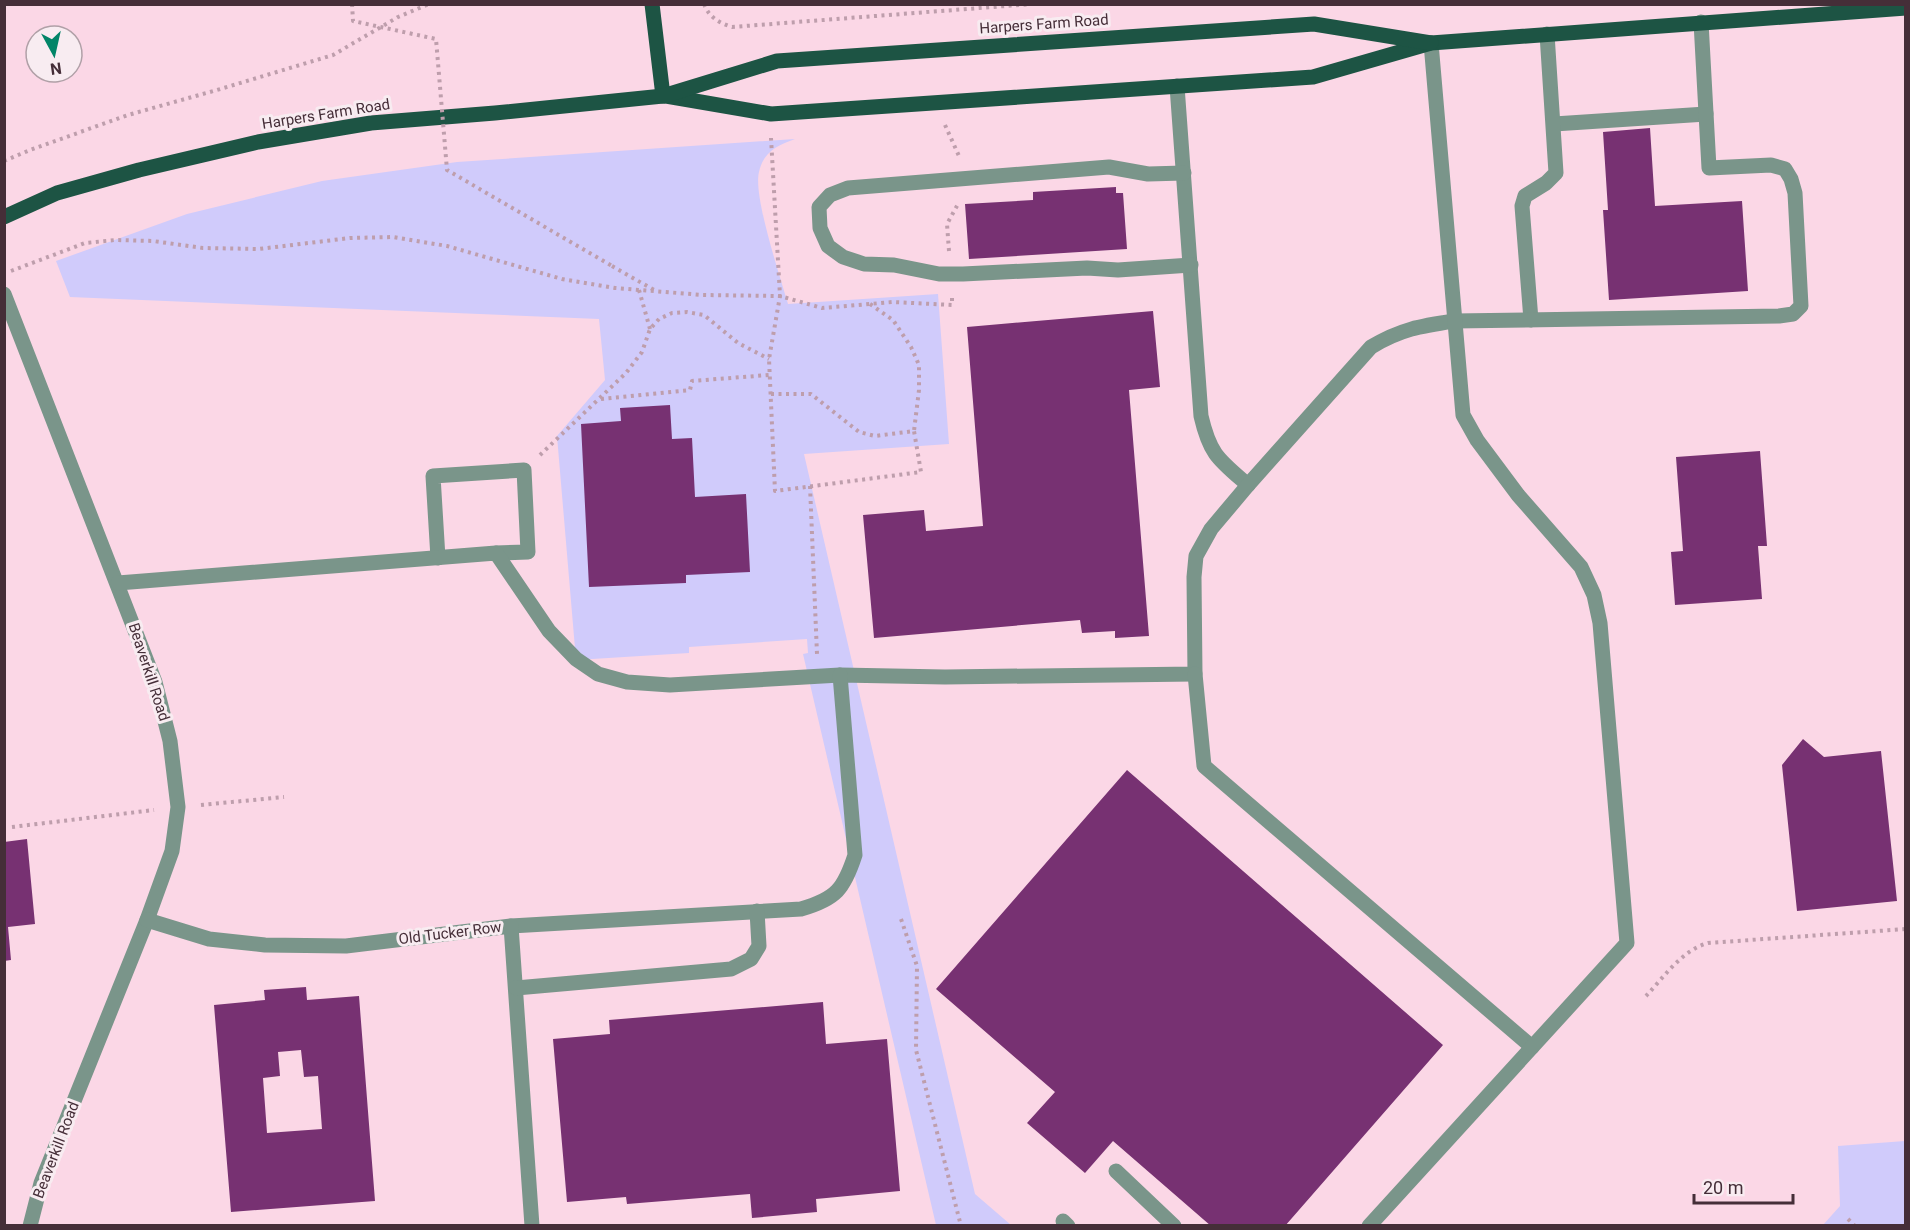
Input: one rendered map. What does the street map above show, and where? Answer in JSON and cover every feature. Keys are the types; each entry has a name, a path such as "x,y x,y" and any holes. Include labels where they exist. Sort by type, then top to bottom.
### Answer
{"main road":[{"path":"652,4 663,96"},
{"name":"Harpers Farm Road","path":"663,96 771,114 1314,77 1431,43 1874,7 1905,8"},
{"name":"Harpers Farm Road","path":"4,217 57,193 139,170 258,142 370,123 663,96 777,60 1314,24 1431,43"}],"street":[{"path":"1532,1047 1204,766 1196,674 1194,577 1196,556 1210,530 1248,485 1371,347 1388,336 1413,327 1454,321 1793,314 1800,306 1795,193 1791,179 1785,169 1771,165 1709,168 1701,22"},
{"path":"1531,320 1522,206 1525,196 1546,183 1556,173 1546,34"},
{"path":"1369,1226 1627,943 1600,623 1594,596 1581,567 1518,495 1477,440 1463,415 1431,43"},
{"path":"1177,86 1205,434 1218,459 1248,485"},
{"path":"1554,124 1706,114"},
{"path":"1184,173 1148,174 1109,167 848,188 830,195 819,207 820,228 828,246 843,257 864,264 894,265 939,274 1088,268 1118,270 1191,265"},
{"name":"Beaverkill Road","path":"4,294 155,682 170,741 178,807 172,851 147,920 41,1183 30,1226"},
{"path":"118,583 528,552 524,470 433,476 438,558"},
{"path":"496,553 549,631 576,659 598,674 627,682 670,685 840,675 945,677 1196,674"},
{"name":"Old Tucker Row","path":"147,920 209,939 265,945 346,946 511,926 801,909 822,903 838,891 848,877 855,855 840,675"},
{"path":"516,988 731,969 751,959 759,946 757,911"},
{"path":"511,926 532,1226"},
{"path":"1116,1171 1174,1226"}],"path":[{"path":"352,4 353,21 436,39 447,170 654,291"},
{"path":"4,161 128,115 333,55 398,17 429,4"},
{"path":"704,4 706,10 714,18 732,27 1032,4"},
{"path":"4,273 85,243 115,240 203,248 259,249 350,238 393,237 447,246 562,279 639,290 703,295 780,296 822,308 893,302 952,305 947,224 962,195 962,179 961,159 945,124"},
{"path":"771,137 780,296 769,359 775,491 921,472 914,431 919,390 919,365 911,347 893,320 869,304"},
{"path":"639,290 650,329"},
{"path":"524,470 626,373 642,352 650,329 659,319 672,313 687,312 704,315 738,344 769,359"},
{"path":"600,399 690,390 692,381 769,375"},
{"path":"771,394 811,394 859,432 875,436 914,431"},
{"path":"810,486 817,676"},
{"path":"12,827 284,797"},
{"path":"901,919 917,966 916,1050 961,1226"},
{"path":"1646,996 1688,952 1699,945 1905,929"},
{"path":"1848,1219 1855,1226"}],"shaded area":[{"path":"795,139 768,154 761,165 758,183 763,217 788,304 938,294 949,444 804,454 975,1194 1011,1225 936,1225 803,654 808,653 807,639 689,647 689,653 576,660 557,436 605,380 599,319 70,297 56,261 187,214 322,181 457,162"},
{"path":"1905,1141 1905,1225 1823,1225 1840,1206 1838,1146"}],"building":[{"path":"1650,128 1655,206 1742,201 1748,291 1609,300 1603,210 1608,210 1603,132"},
{"path":"1116,187 1116,193 1123,193 1127,249 969,259 965,204 1033,200 1033,192"},
{"path":"1153,311 1160,387 1129,390 1149,636 1115,638 1115,631 1082,633 1080,620 874,638 863,515 924,510 926,531 983,526 967,327"},
{"path":"670,405 672,439 692,438 695,497 746,494 750,572 686,575 686,583 589,587 581,424 621,421 620,408"},
{"path":"1760,451 1767,546 1758,546 1762,599 1675,605 1671,552 1683,551 1676,457"},
{"path":"1803,739 1824,757 1881,751 1897,901 1797,911 1782,765"},
{"path":"1127,770 1443,1045 1285,1226 1211,1226 1113,1141 1085,1173 1027,1123 1055,1092 936,989"},
{"path":"27,839 35,924 8,927 11,960 4,961 4,842"},
{"path":"306,987 307,1000 359,996 375,1201 231,1212 214,1005 265,1000 264,990","holes":["301,1050 304,1077 318,1076 322,1129 267,1133 263,1078 280,1076 278,1052"]},
{"path":"823,1002 826,1044 887,1039 900,1191 816,1199 817,1212 752,1218 750,1194 627,1204 626,1197 567,1202 553,1039 610,1034 609,1020"}]}
